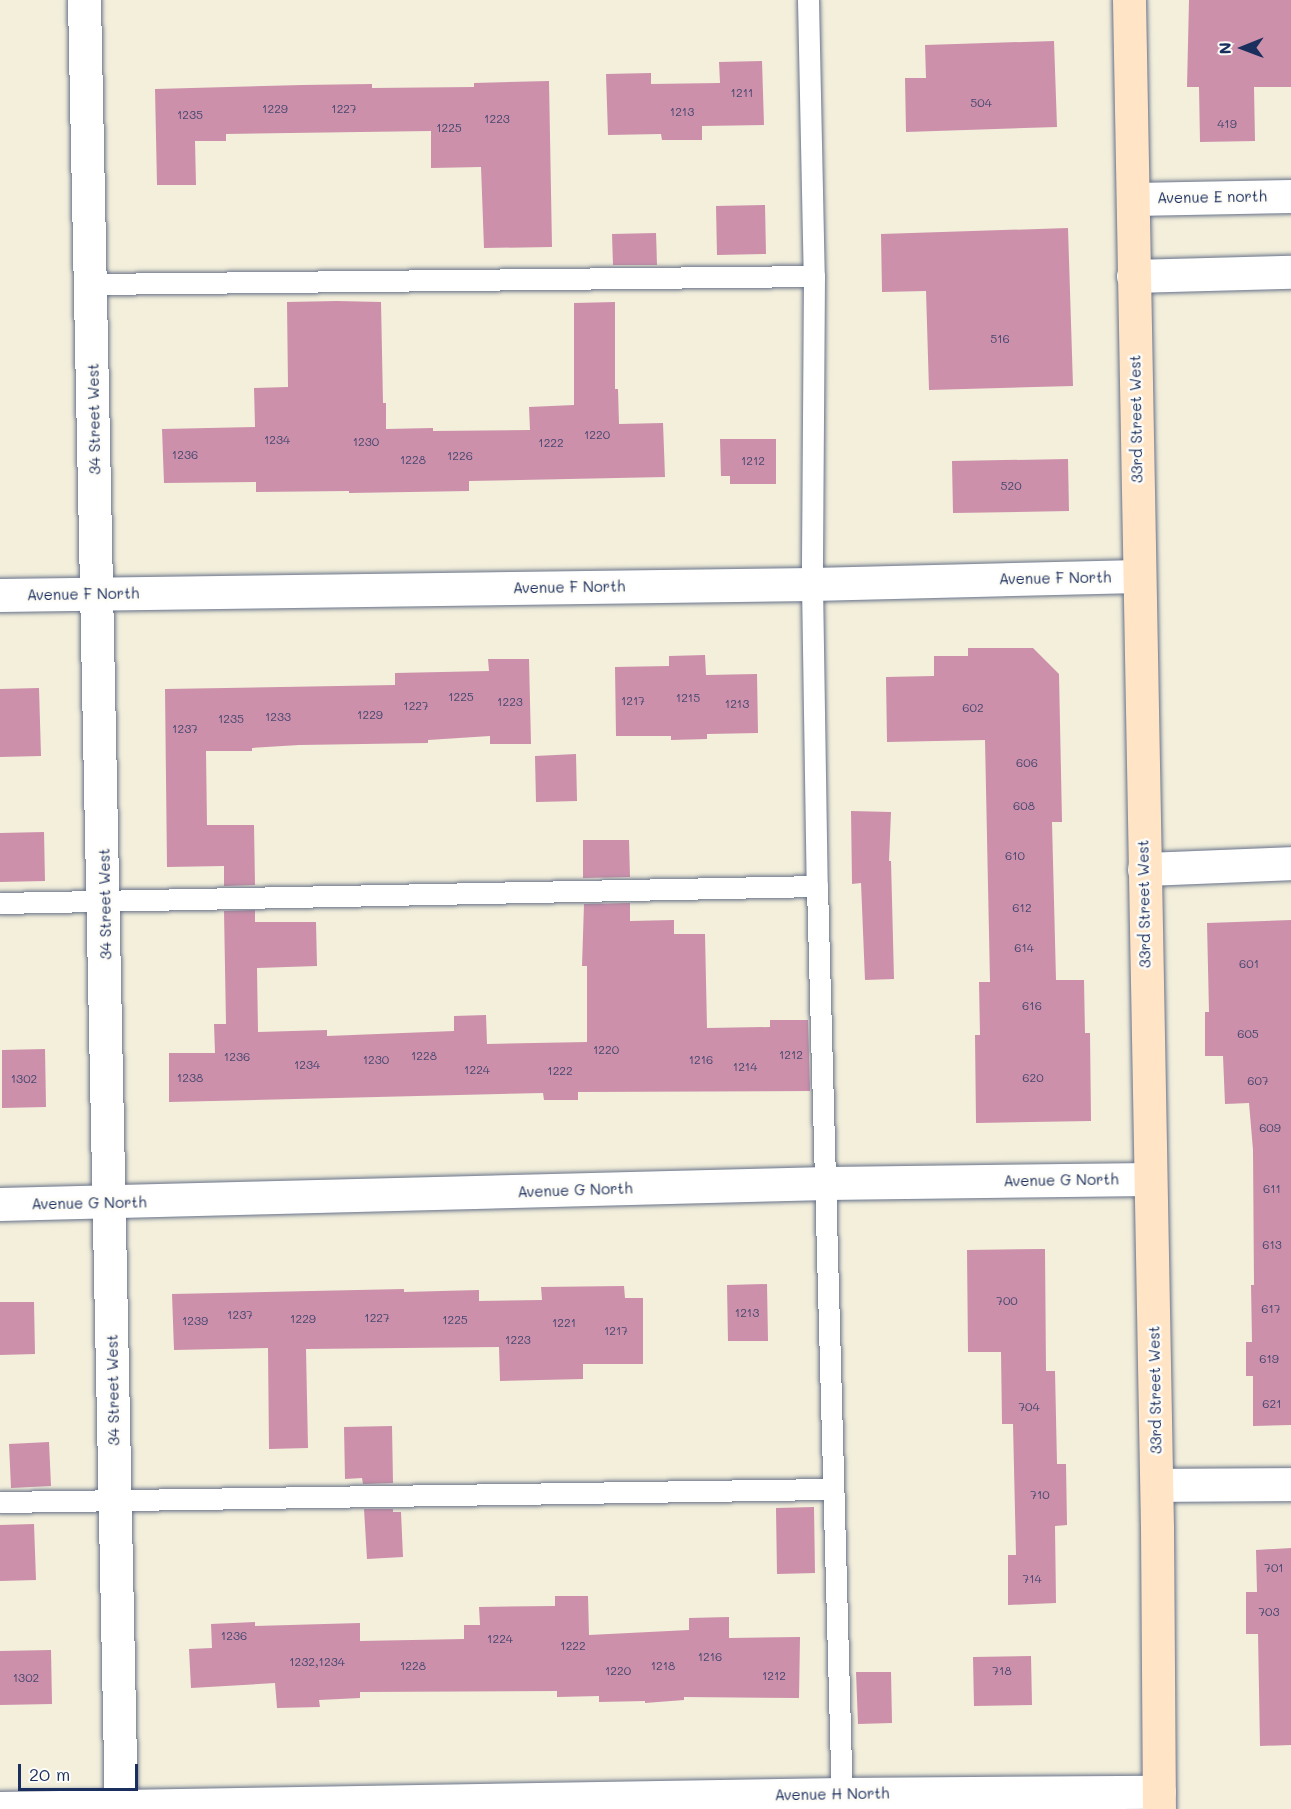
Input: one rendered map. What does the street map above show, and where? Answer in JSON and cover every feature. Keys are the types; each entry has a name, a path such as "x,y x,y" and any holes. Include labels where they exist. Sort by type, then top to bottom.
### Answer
{"main road":[{"name":"33rd Street West","path":"1129,0 1156,1485 1159,1800"}],"street":[{"name":"34 Street West","path":"84,0 105,902 121,1808"},
{"name":"Avenue E north","path":"1133,199 1291,195"},
{"path":"1133,276 1291,272"},
{"name":"Avenue F North","path":"0,595 812,584 1139,576"},
{"path":"1144,869 1291,863"},
{"name":"Avenue G North","path":"0,1204 827,1183 1150,1179"},
{"path":"1156,1485 1291,1484"},
{"name":"Avenue H North","path":"0,1808 1159,1800"}],"lane":[{"path":"808,0 814,276 812,584 832,1489 842,1801"},
{"path":"91,284 814,276"},
{"path":"0,903 818,886"},
{"path":"0,1502 832,1489"}],"building":[{"path":"1189,0 1291,0 1291,87 1254,87 1255,141 1200,142 1199,87 1187,87"},
{"path":"1054,41 1057,127 906,132 905,78 926,78 925,45"},
{"path":"762,61 764,125 702,126 702,140 662,140 661,134 608,135 606,74 651,73 651,84 720,83 719,62"},
{"path":"549,81 552,247 484,248 481,167 431,168 431,131 226,134 226,141 195,141 196,185 157,185 155,89 372,84 372,88 474,87 474,83"},
{"path":"765,205 766,254 717,255 716,206"},
{"path":"1068,228 1073,386 929,390 926,291 882,292 881,234"},
{"path":"656,233 657,265 613,265 612,234"},
{"path":"287,302 381,302 383,403 386,403 386,429 433,428 433,431 530,430 529,407 574,405 574,303 615,302 615,389 618,389 619,424 663,423 665,477 469,481 469,491 349,493 349,491 256,492 256,482 164,483 162,429 255,427 254,388 288,387"},
{"path":"720,439 776,439 776,484 730,484 730,476 721,476"},
{"path":"1068,459 1069,511 953,513 952,461"},
{"path":"968,648 1033,648 1059,674 1062,822 1052,822 1056,980 1084,980 1085,1033 1090,1033 1091,1121 976,1123 975,1035 980,1035 979,982 990,982 985,740 887,742 886,677 934,676 934,656 968,656"},
{"path":"705,655 706,675 757,674 758,733 707,734 707,739 671,740 671,736 616,736 615,667 669,666 669,656"},
{"path":"488,659 529,659 531,744 490,744 490,736 428,740 428,743 299,745 252,748 252,751 206,751 207,825 254,825 255,885 224,886 224,866 167,867 165,689 395,685 395,673 489,671"},
{"path":"39,688 41,756 0,757 0,689"},
{"path":"576,754 577,801 536,802 535,756"},
{"path":"851,811 891,812 889,861 891,861 894,979 865,980 861,883 852,884"},
{"path":"44,832 45,881 0,882 0,833"},
{"path":"583,840 629,840 630,877 583,878"},
{"path":"630,903 630,921 674,920 674,934 705,934 707,1028 770,1027 770,1020 808,1020 810,1091 578,1092 578,1100 544,1100 543,1093 169,1102 169,1053 215,1053 214,1024 226,1024 224,911 255,910 255,922 316,922 317,966 257,968 258,1032 327,1030 327,1036 454,1031 454,1016 486,1015 487,1044 587,1042 587,966 582,966 584,904"},
{"path":"1291,920 1291,1425 1253,1426 1253,1376 1246,1376 1246,1342 1252,1342 1251,1285 1254,1285 1253,1150 1249,1103 1225,1104 1223,1056 1205,1056 1205,1012 1209,1012 1207,923"},
{"path":"45,1049 46,1107 2,1108 2,1050"},
{"path":"1045,1249 1046,1371 1055,1371 1057,1464 1066,1464 1067,1525 1055,1526 1056,1603 1008,1605 1008,1555 1016,1555 1013,1424 1002,1424 1001,1352 968,1352 967,1250"},
{"path":"767,1284 768,1341 728,1341 727,1285"},
{"path":"624,1286 625,1298 643,1298 643,1364 583,1364 583,1379 500,1381 499,1347 306,1349 308,1448 269,1449 268,1348 174,1350 172,1294 404,1289 404,1292 479,1290 479,1301 542,1300 541,1287"},
{"path":"0,1302 34,1302 35,1354 0,1355"},
{"path":"392,1426 393,1483 363,1484 362,1478 345,1479 344,1427"},
{"path":"49,1442 51,1486 11,1488 9,1444"},
{"path":"814,1507 815,1573 777,1574 776,1508"},
{"path":"364,1509 393,1509 393,1512 401,1512 403,1557 367,1559"},
{"path":"34,1524 36,1580 0,1581 0,1525"},
{"path":"1291,1548 1291,1745 1260,1746 1258,1634 1246,1634 1246,1592 1257,1592 1256,1550"},
{"path":"555,1596 588,1596 589,1635 689,1630 689,1618 729,1617 729,1638 800,1637 799,1698 684,1697 684,1700 645,1703 645,1701 599,1702 599,1696 557,1697 557,1691 360,1692 360,1698 319,1700 320,1707 277,1708 275,1683 191,1688 189,1649 212,1648 211,1624 255,1622 255,1626 360,1623 360,1641 464,1639 464,1625 480,1625 479,1607 555,1606"},
{"path":"51,1650 52,1704 0,1705 0,1651"},
{"path":"1031,1656 1032,1705 974,1706 973,1657"},
{"path":"856,1672 891,1672 892,1723 858,1724"}]}
